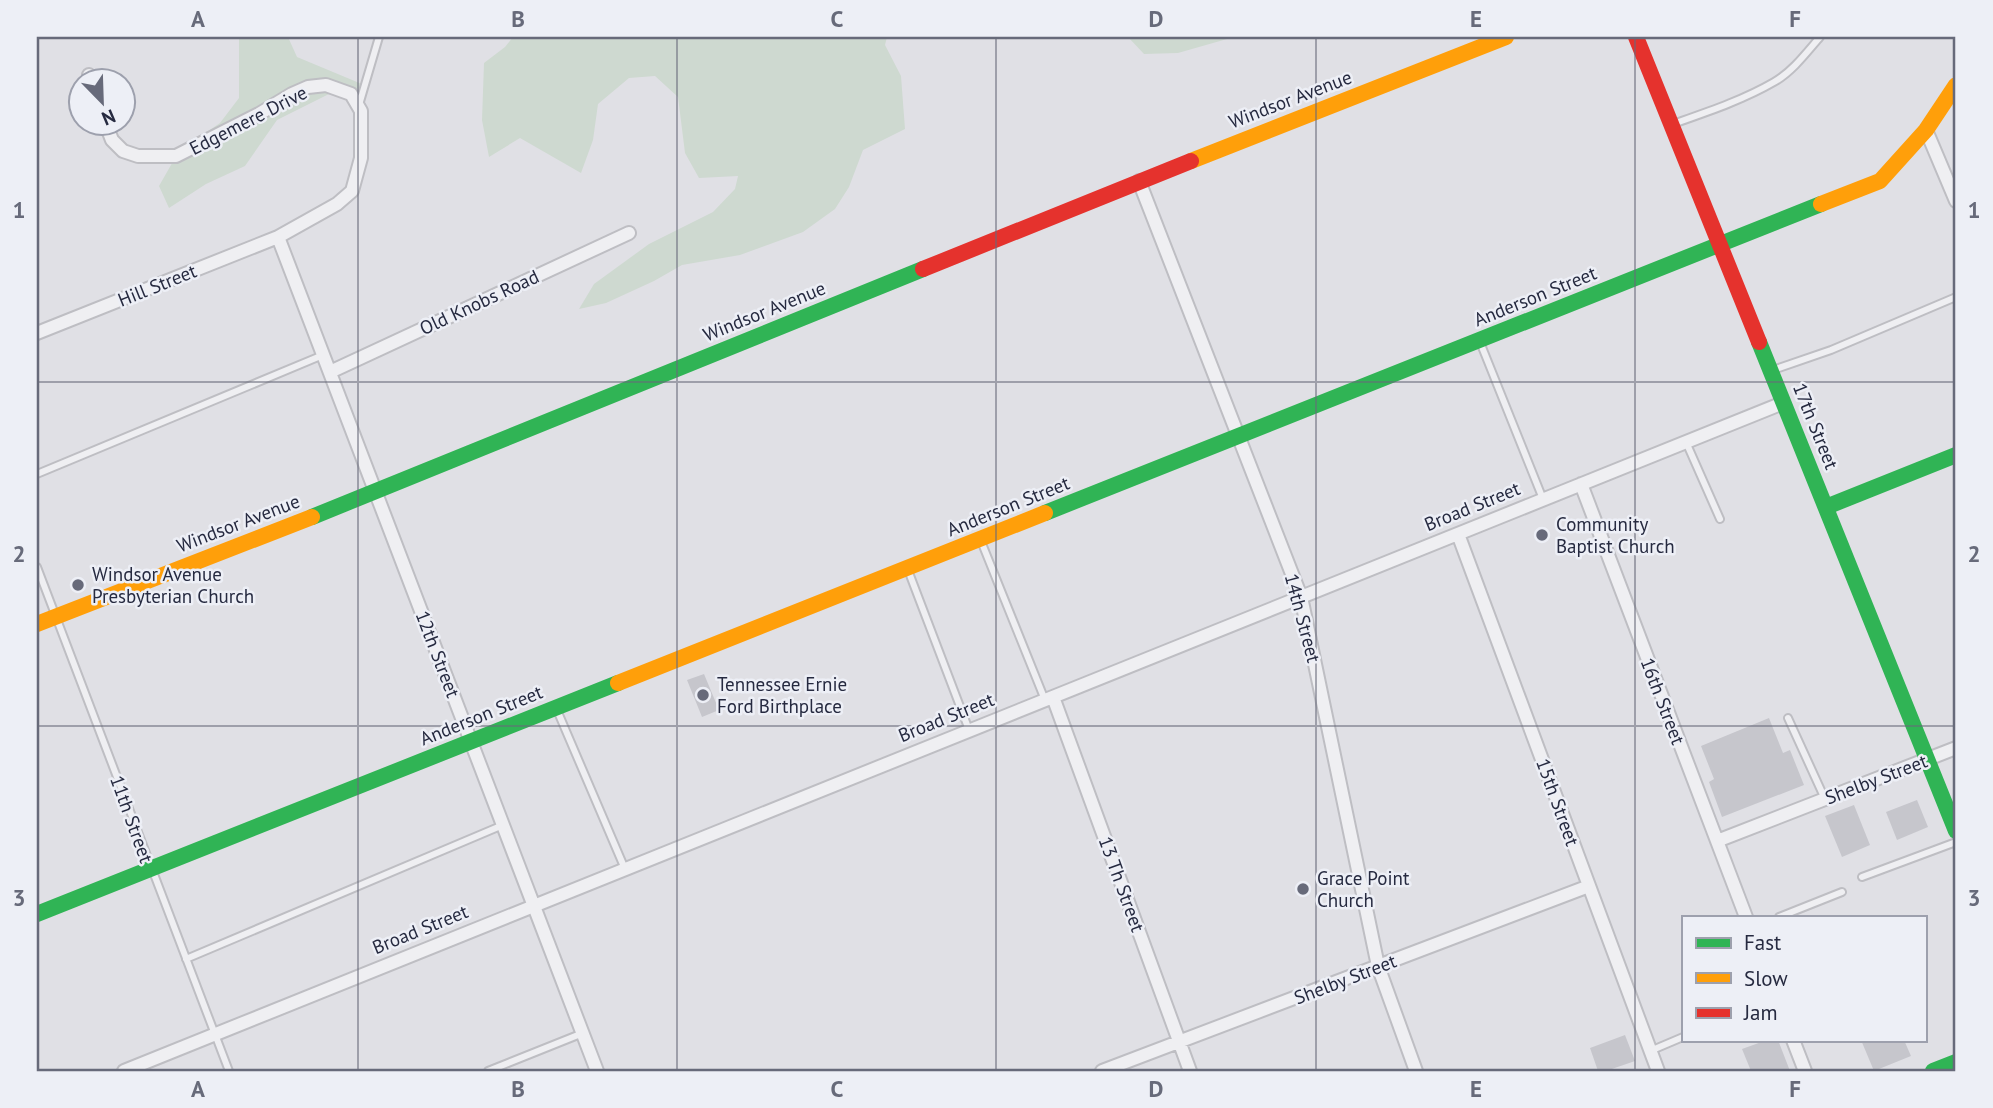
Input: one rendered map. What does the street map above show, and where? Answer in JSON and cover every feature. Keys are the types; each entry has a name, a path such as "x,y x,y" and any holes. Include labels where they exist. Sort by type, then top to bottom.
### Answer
{"street":[{"name":"Windsor Avenue","path":"37,624 376,492 1139,181 1506,37"},
{"name":"17th Street","path":"1636,37 1956,831"},
{"name":"Edgemere Drive","path":"110,136 123,150 138,156 176,156 308,87 326,85 351,93 358,107"},
{"name":"Anderson Street","path":"37,915 1880,181 1926,130 1956,85"},
{"path":"278,237 337,204 352,191 361,158 361,111 358,107"},
{"path":"1926,130 1956,201"},
{"name":"14th Street","path":"1139,181 1301,597 1378,966 1416,1071"},
{"name":"Old Knobs Road","path":"330,372 629,233"},
{"name":"Hill Street","path":"37,333 278,237"},
{"name":"12th Street","path":"278,237 597,1071"},
{"name":"Broad Street","path":"124,1071 1783,403"},
{"path":"1826,507 1956,455"},
{"name":"16th Street","path":"1581,484 1746,916"},
{"name":"15th Street","path":"1458,534 1658,1071"},
{"name":"13 Th Street","path":"1049,699 1190,1071"},
{"name":"Shelby Street","path":"1717,841 1956,748"},
{"name":"Shelby Street","path":"1102,1071 1589,886"},
{"path":"1794,1042 1805,1071"},
{"path":"1933,1071 1956,1062"}],"lane":[{"path":"358,107 379,37"},
{"path":"1671,125 1776,82 1820,37"},
{"path":"1770,371 1831,350 1956,297"},
{"path":"1480,341 1543,499"},
{"path":"37,474 323,355"},
{"path":"1686,442 1720,519"},
{"path":"981,539 1049,699"},
{"name":"11th Street","path":"37,567 229,1071"},
{"path":"908,568 969,731"},
{"path":"556,708 625,869"},
{"path":"1788,718 1825,799"},
{"path":"186,959 503,825"},
{"path":"1862,877 1956,842"},
{"path":"1782,916 1842,892"},
{"path":"488,1071 583,1033"},
{"path":"1650,1051 1682,1037"}],"shaded area":[{"path":"239,37 288,37 297,57 369,87 331,93 277,120 245,166 206,184 169,208 159,186 179,151 220,123 239,98"},
{"path":"513,37 887,37 885,45 901,76 905,129 863,150 849,187 835,209 803,232 740,255 682,265 606,303 579,309 594,284 649,244 713,212 735,189 738,176 699,178 685,153 678,97 655,76 629,78 598,104 593,140 581,173 520,138 489,157 482,120 484,63 505,47"},
{"path":"1128,37 1234,37 1178,53 1144,54"}],"building":[{"name":"Tennessee Ernie Ford Birthplace","path":"704,674 719,710 702,717 687,680"},
{"path":"1769,718 1783,753 1790,750 1804,785 1722,817 1709,782 1714,779 1701,746"},
{"path":"1917,800 1928,827 1897,840 1886,812"},
{"path":"1854,805 1870,845 1842,857 1825,816"},
{"path":"1625,1035 1635,1061 1598,1071 1590,1048"},
{"path":"1761,1042 1779,1042 1790,1071 1751,1071 1742,1049"},
{"path":"1862,1042 1905,1042 1911,1056 1874,1071"}],"traffic: fast":[{"path":"1045,513 1821,204"},
{"path":"312,517 923,269"},
{"path":"1759,342 1956,831"},
{"path":"1826,507 1956,455"},
{"path":"37,914 618,683"},
{"path":"1933,1071 1956,1062"}],"traffic: slow":[{"path":"1191,161 1506,37"},
{"path":"1821,204 1880,181 1926,130 1956,85"},
{"path":"618,683 1045,513"},
{"path":"37,624 312,517"}],"traffic: jam":[{"path":"1636,37 1759,342"},
{"path":"923,269 1191,161"}],"place":[{"name":"Community Baptist Church","path":"1542,535"},
{"name":"Windsor Avenue Presbyterian Church","path":"78,585"},
{"name":"Tennessee Ernie Ford Birthplace","path":"703,695"},
{"name":"Grace Point Church","path":"1303,889"}]}
